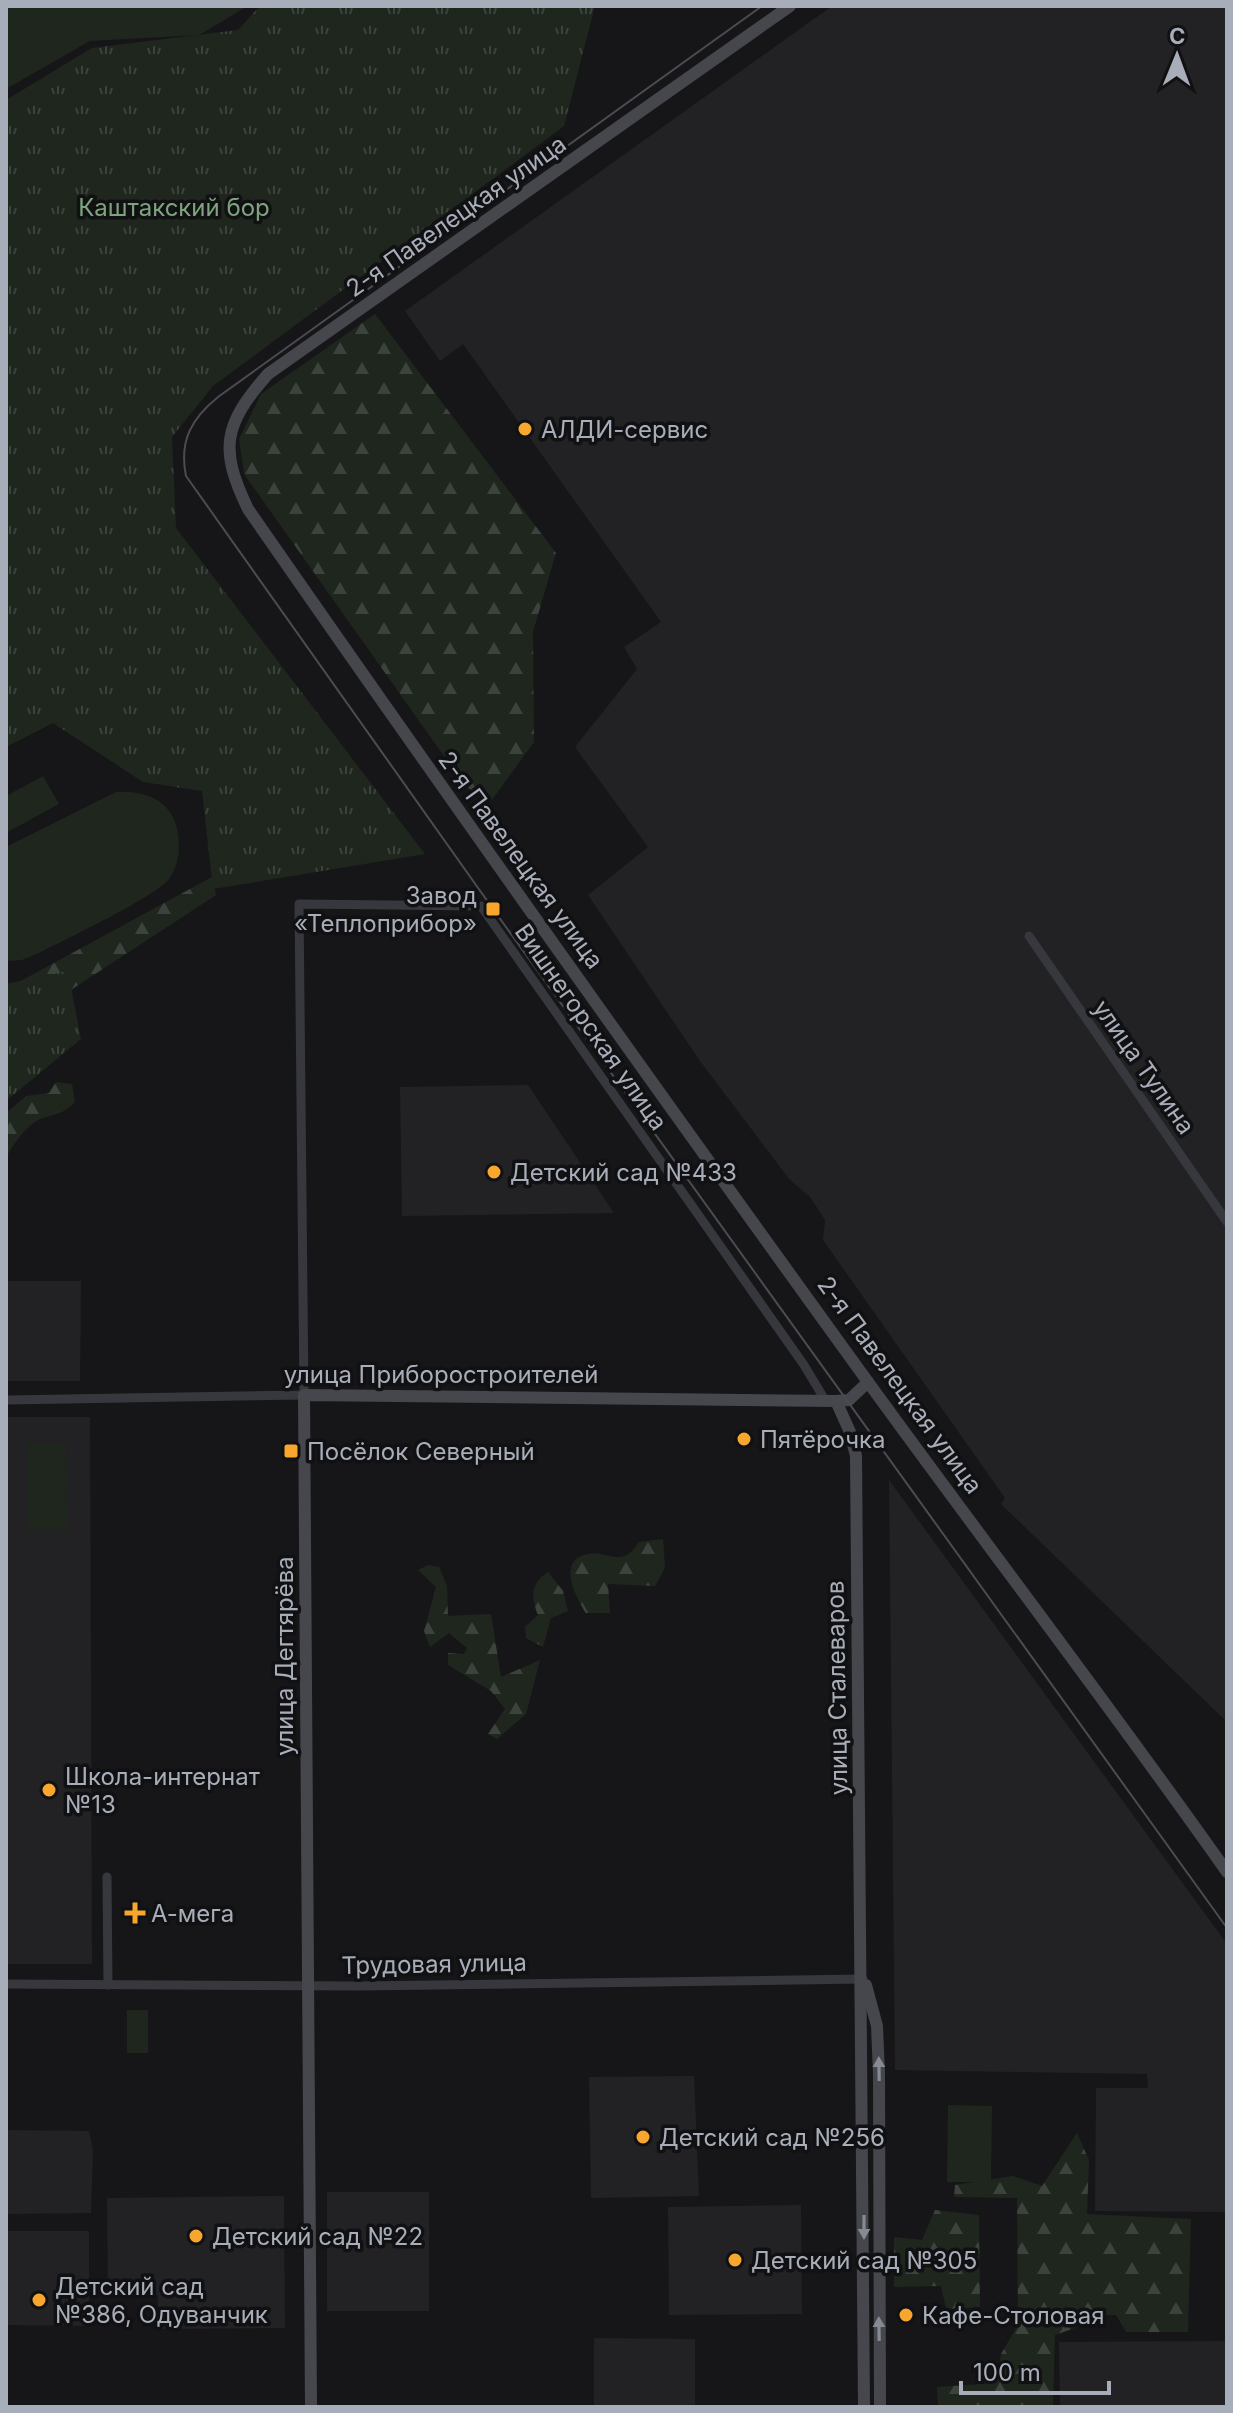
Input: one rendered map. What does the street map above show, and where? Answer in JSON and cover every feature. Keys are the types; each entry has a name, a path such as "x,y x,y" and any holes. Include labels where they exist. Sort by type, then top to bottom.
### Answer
{"street":[{"name":"2-я Павелецкая улица","path":"790,6 268,374 245,400 234,421 228,448 231,475 248,509 495,866 868,1382 1113,1710 1227,1872"},
{"name":"улица Дегтярёва","path":"299,904 311,2407"},
{"name":"Вишнегорская улица","path":"299,904 481,906 831,1400"},
{"name":"улица Тулина","path":"1029,936 1227,1222"},
{"path":"831,1400 849,1400 868,1382"},
{"name":"улица Приборостроителей","path":"6,1400 304,1395 831,1400"},
{"name":"улица Сталеваров","path":"831,1400 850,1432 856,1456 863,1979 864,2407"},
{"path":"107,1877 108,1985"},
{"name":"улица Сталеваров","path":"863,1979 877,2026 880,2407"},
{"name":"Трудовая улица","path":"6,1984 308,1986 863,1979"}],"shaded area":[{"path":"832,6 1227,6 1227,1722 1001,1504 1005,1498 823,1240 825,1220 810,1197 789,1179 700,1061 588,895 648,847 575,747 637,669 624,647 661,622 463,344 440,361 405,311"},
{"name":"Детский сад №433","path":"528,1085 614,1213 402,1216 400,1087"},
{"path":"6,1281 81,1281 80,1381 6,1381"},
{"name":"Школа-интернат №13","path":"6,1417 90,1417 92,1964 6,1964"},
{"path":"889,1480 1227,1944 1227,2212 1095,2211 1096,2088 1148,2088 1147,2074 895,2070"},
{"name":"Детский сад №256","path":"694,2076 699,2196 591,2198 589,2077"},
{"path":"6,2130 89,2131 93,2150 91,2213 6,2214"},
{"path":"327,2192 429,2192 429,2311 327,2311"},
{"name":"Детский сад №22","path":"284,2196 285,2328 158,2329 158,2295 108,2296 107,2198"},
{"name":"Детский сад №305","path":"801,2205 802,2314 669,2315 668,2207"},
{"path":"6,2231 89,2231 89,2326 6,2325"},
{"path":"594,2338 695,2339 695,2407 594,2407"},
{"path":"1227,2341 1227,2407 1060,2407 1059,2342"}],"green space":[{"path":"6,6 248,6 199,35 90,41 6,89"},
{"name":"Каштакский бор","path":"260,6 595,6 564,126 213,386 172,437 176,528 425,854 213,889 202,791 143,782 53,723 6,747 6,100 92,48 238,30"},
{"path":"375,314 556,553 533,632 534,742 491,801 466,787 244,474 239,439 261,394"},
{"path":"43,776 59,804 6,833 6,796"},
{"path":"116,792 154,798 171,814 179,847 169,879 108,918 39,953 22,960 6,961 6,847"},
{"path":"212,877 216,895 54,1001 6,989"},
{"path":"68,971 81,1039 6,1101 6,984"},
{"path":"56,1082 72,1084 75,1102 62,1112 40,1119 30,1126 15,1142 6,1159 6,1113 26,1096 49,1093"},
{"path":"66,1443 67,1530 28,1530 27,1444"},
{"path":"663,1539 665,1568 655,1586 608,1584 610,1613 586,1613 571,1580 573,1564 578,1558 596,1553 621,1557 639,1542"},
{"path":"428,1565 439,1567 447,1586 448,1616 491,1614 501,1677 540,1660 526,1714 497,1739 488,1734 505,1709 491,1691 448,1665 448,1653 464,1654 467,1648 449,1633 430,1647 424,1631 436,1587 418,1570"},
{"path":"548,1572 563,1591 568,1611 551,1618 543,1647 526,1638 525,1627 538,1615 534,1602 535,1586"},
{"path":"127,2010 148,2010 148,2053 127,2053"},
{"path":"948,2105 992,2106 991,2182 947,2182"},
{"path":"1077,2133 1089,2160 1087,2214 1191,2219 1188,2332 1126,2332 1116,2315 1086,2315 1075,2328 1055,2335 1053,2407 938,2406 937,2387 997,2383 1001,2354 1018,2325 1017,2198 954,2197 955,2185 1013,2176 1042,2186"},
{"path":"935,2210 979,2215 980,2307 946,2309 941,2286 894,2287 894,2237 922,2240"}],"tram line":[{"path":"762,6 218,397 194,422 189,432 184,452 186,476 493,909 1227,1928"}],"place":[{"name":"АЛДИ-сервис","path":"525,429"},
{"name":"Завод «Теплоприбор»","path":"493,909"},
{"name":"Детский сад №433","path":"494,1172"},
{"name":"Пятёрочка","path":"744,1439"},
{"name":"Посёлок Северный","path":"291,1451"},
{"name":"Школа-интернат №13","path":"49,1790"},
{"name":"А-мега","path":"135,1913"},
{"name":"Детский сад №256","path":"643,2137"},
{"name":"Детский сад №22","path":"196,2236"},
{"name":"Детский сад №305","path":"735,2260"},
{"name":"Детский сад №386, Одуванчик","path":"39,2300"},
{"name":"Кафе-Столовая","path":"906,2315"}]}
